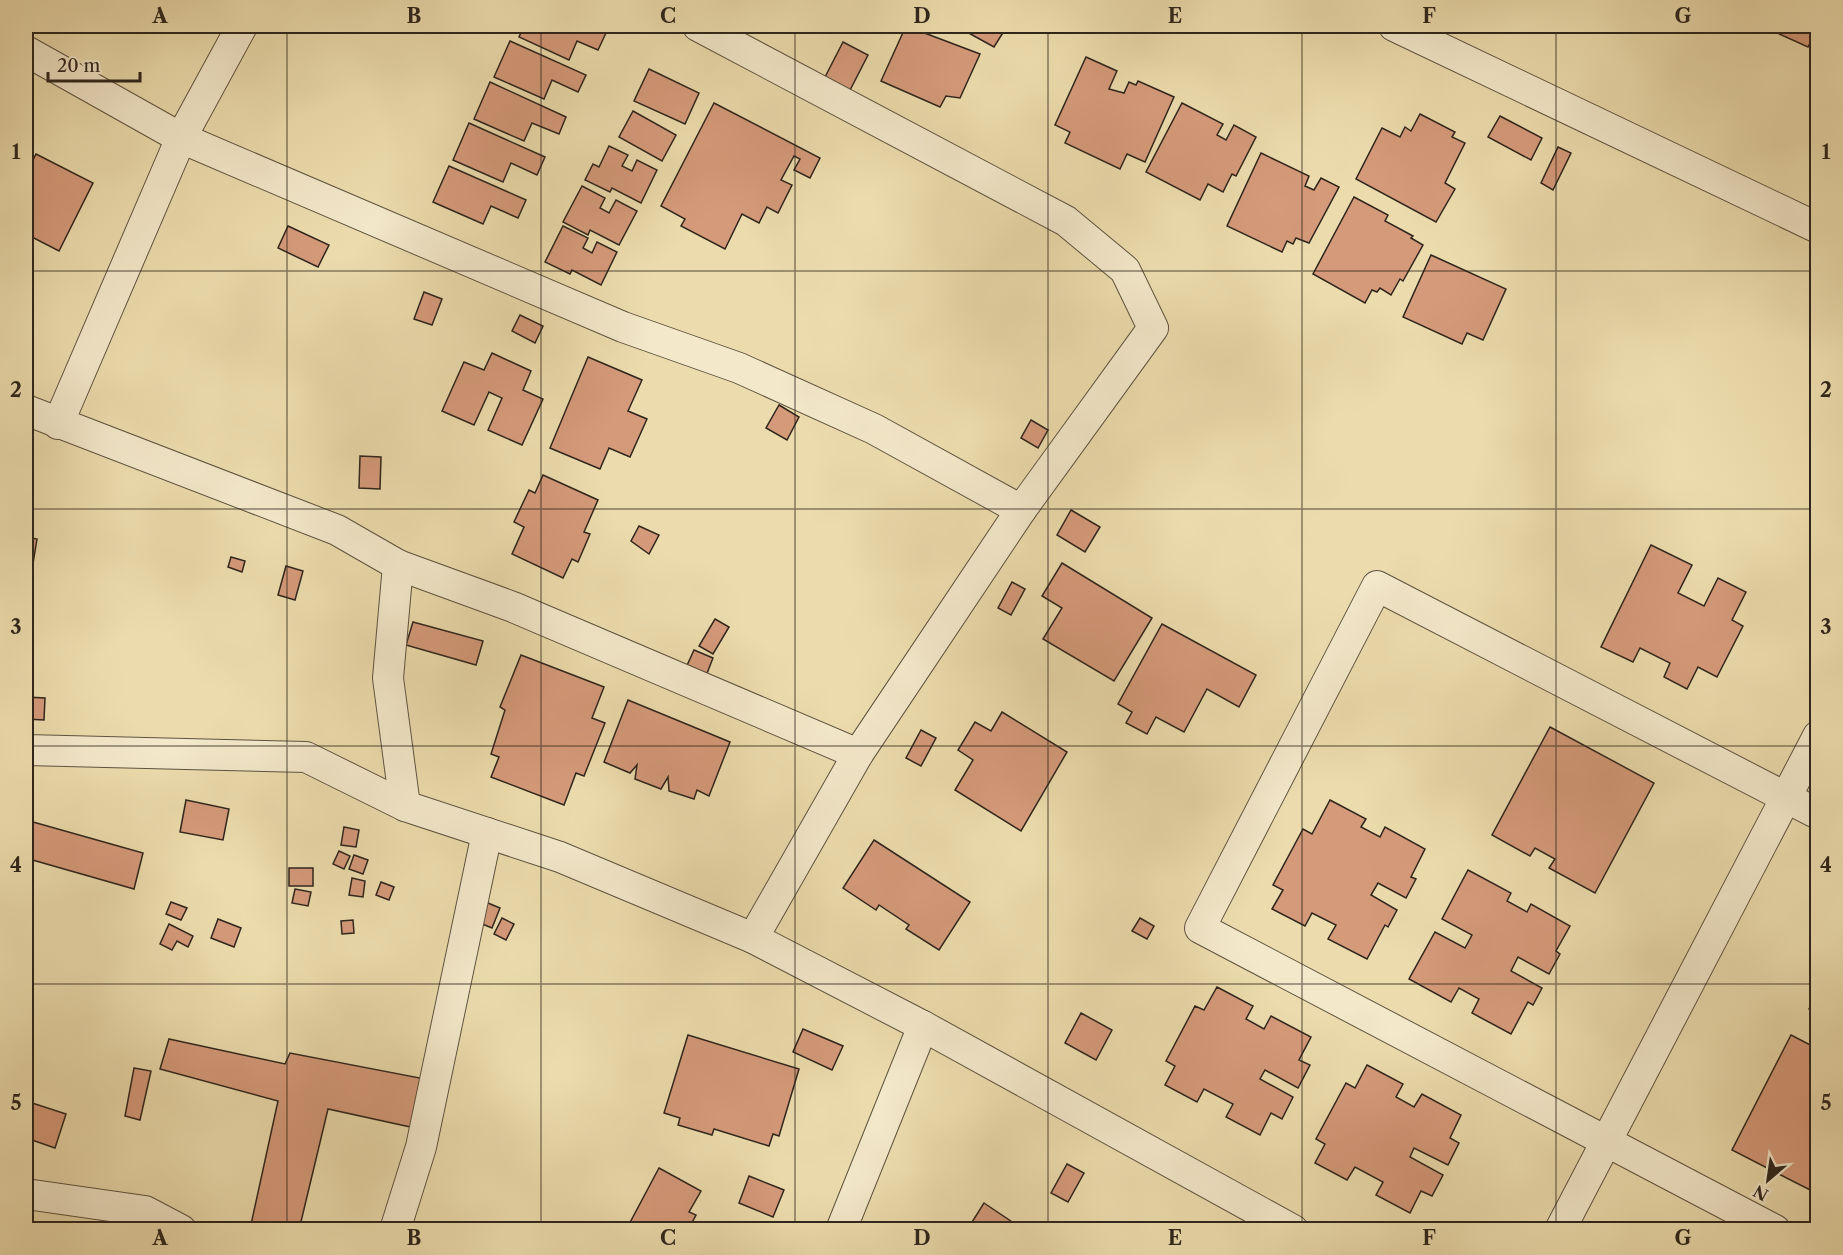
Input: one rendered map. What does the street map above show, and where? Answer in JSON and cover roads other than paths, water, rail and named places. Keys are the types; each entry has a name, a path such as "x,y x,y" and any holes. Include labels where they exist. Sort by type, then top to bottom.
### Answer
{"street":[{"path":"58,424 181,138 242,26"},
{"path":"698,26 1066,221 1125,270 1154,328 1021,510 858,754 753,938"},
{"path":"1395,26 1818,228"},
{"path":"26,51 181,138 622,327 739,368 874,429 1021,510"},
{"path":"26,410 337,530 398,565 513,607 858,754"},
{"path":"398,565 388,678 405,806"},
{"path":"1775,1230 1200,928 1377,586 1818,814"},
{"path":"1560,1230 1784,797 1818,736"},
{"path":"26,750 306,758 405,806 560,858 753,938 923,1026 1293,1230"},
{"path":"395,1230 421,1146 487,833"},
{"path":"841,1230 923,1026"},
{"path":"26,1194 146,1210 181,1230"}]}
